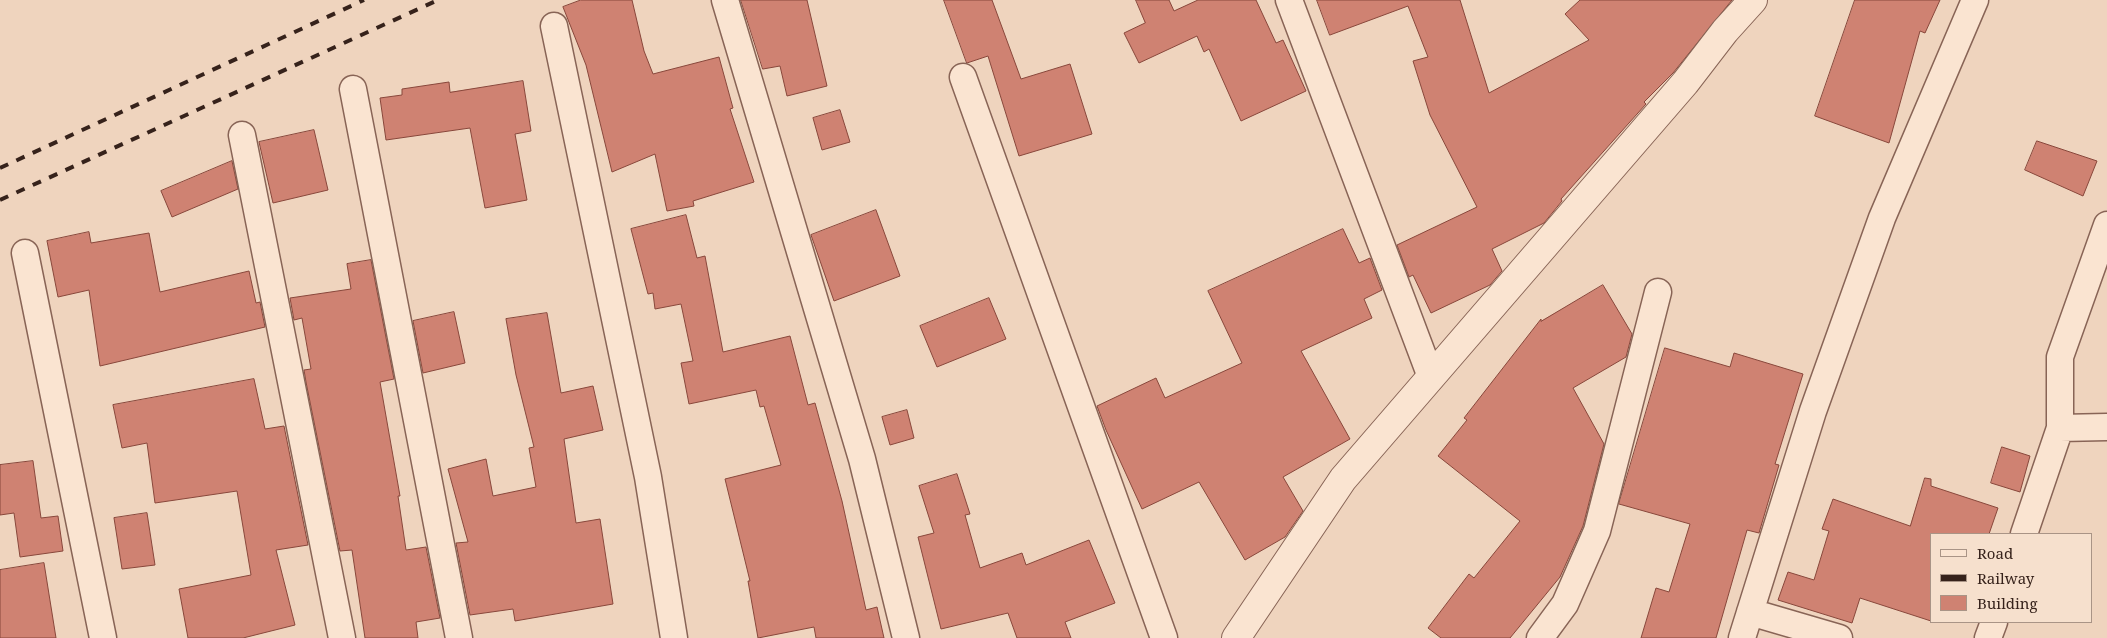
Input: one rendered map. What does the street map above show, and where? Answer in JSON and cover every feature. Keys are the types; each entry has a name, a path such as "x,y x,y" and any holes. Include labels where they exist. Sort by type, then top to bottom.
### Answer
{"street":[{"path":"726,0 862,459 906,638"},
{"path":"1289,0 1431,377"},
{"path":"1236,638 1343,479 1685,83 1725,31 1753,0"},
{"path":"1742,638 1813,411 1882,218 1975,0"},
{"path":"554,26 648,478 674,638"},
{"path":"963,77 1164,638"},
{"path":"353,89 459,638"},
{"path":"242,135 342,638"},
{"path":"2024,533 2060,428 2060,357 2107,225"},
{"path":"25,254 103,638"},
{"path":"1540,638 1565,604 1597,532 1658,292"},
{"path":"2060,428 2107,427"},
{"path":"1750,612 1839,638"},
{"path":"1988,638 1994,623"}],"building":[{"path":"581,0 632,0 644,51 653,74 719,57 733,108 730,109 754,182 693,201 694,206 667,211 655,154 612,172 586,65 563,7"},
{"path":"741,0 807,0 827,86 787,96 780,66 763,69"},
{"path":"944,0 992,0 1021,79 1070,64 1092,134 1019,156 988,56 967,63"},
{"path":"1136,0 1169,0 1174,11 1198,0 1256,0 1276,43 1283,40 1306,91 1241,121 1209,49 1204,52 1197,36 1139,63 1124,33 1145,23"},
{"path":"1317,0 1460,0 1489,93 1589,40 1565,14 1580,0 1732,0 1673,73 1644,102 1646,104 1561,199 1562,201 1544,223 1492,249 1502,271 1490,285 1431,313 1413,275 1409,277 1397,245 1477,207 1430,115 1413,61 1428,57 1408,6 1330,35"},
{"path":"1855,0 1940,0 1925,33 1920,31 1889,143 1815,116"},
{"path":"523,81 531,131 515,134 527,200 485,208 470,128 386,140 380,98 402,95 402,89 449,82 450,92"},
{"path":"840,110 850,142 822,150 813,118"},
{"path":"314,130 328,190 273,203 259,142"},
{"path":"2037,141 2097,161 2083,196 2025,170"},
{"path":"232,161 238,189 172,217 161,191"},
{"path":"876,210 900,276 834,301 811,235"},
{"path":"686,215 697,258 705,256 723,352 790,336 808,405 815,403 842,501 866,610 877,607 884,638 816,638 814,627 758,638 748,581 750,581 725,479 781,465 764,406 760,407 756,390 689,404 681,363 693,361 681,304 655,309 653,293 648,294 631,229"},
{"path":"1343,229 1359,263 1370,258 1382,290 1364,299 1372,318 1301,351 1350,439 1283,477 1303,511 1285,537 1245,560 1199,482 1142,509 1097,406 1156,378 1165,398 1242,363 1208,291"},
{"path":"89,232 91,243 149,233 160,292 249,271 256,303 260,302 265,327 100,366 89,290 58,297 47,241"},
{"path":"371,260 394,379 380,382 400,496 398,496 406,550 426,547 440,618 416,622 418,638 365,638 352,550 340,551 306,382 304,370 311,369 302,318 294,320 290,298 351,289 347,264"},
{"path":"1603,285 1632,334 1626,357 1573,388 1604,444 1583,526 1560,577 1510,638 1441,638 1428,628 1469,574 1474,578 1520,521 1438,456 1467,420 1464,418 1541,319 1541,321"},
{"path":"989,298 1006,339 937,367 920,326"},
{"path":"454,312 465,363 423,373 413,321"},
{"path":"547,313 561,393 593,386 603,430 564,439 576,523 600,519 613,604 515,621 513,609 470,615 456,543 468,542 448,469 486,459 493,496 536,487 529,448 534,447 516,375 506,319"},
{"path":"1665,348 1730,367 1734,353 1803,374 1775,464 1779,465 1759,533 1747,530 1716,638 1641,638 1656,588 1669,592 1690,524 1619,504"},
{"path":"254,379 265,429 284,426 308,545 276,550 295,625 243,638 188,638 179,589 251,575 237,491 155,503 147,443 122,448 113,405"},
{"path":"907,410 914,438 890,445 882,417"},
{"path":"2002,447 2030,456 2020,492 1991,483"},
{"path":"33,461 41,518 58,516 63,551 20,557 14,513 0,515 0,465"},
{"path":"957,474 970,514 965,515 980,568 1022,553 1026,565 1089,540 1115,603 1065,622 1071,638 1017,638 1008,613 941,629 918,537 934,533 919,486"},
{"path":"1925,478 1931,479 1931,486 1998,508 1989,533 1930,533 1930,621 1860,598 1852,623 1778,600 1788,572 1814,580 1829,531 1822,529 1833,499 1910,526"},
{"path":"147,513 155,565 122,569 114,518"},
{"path":"44,563 56,638 0,638 0,570"}],"railway":[{"path":"0,168 364,0"},
{"path":"0,200 438,0"}]}
